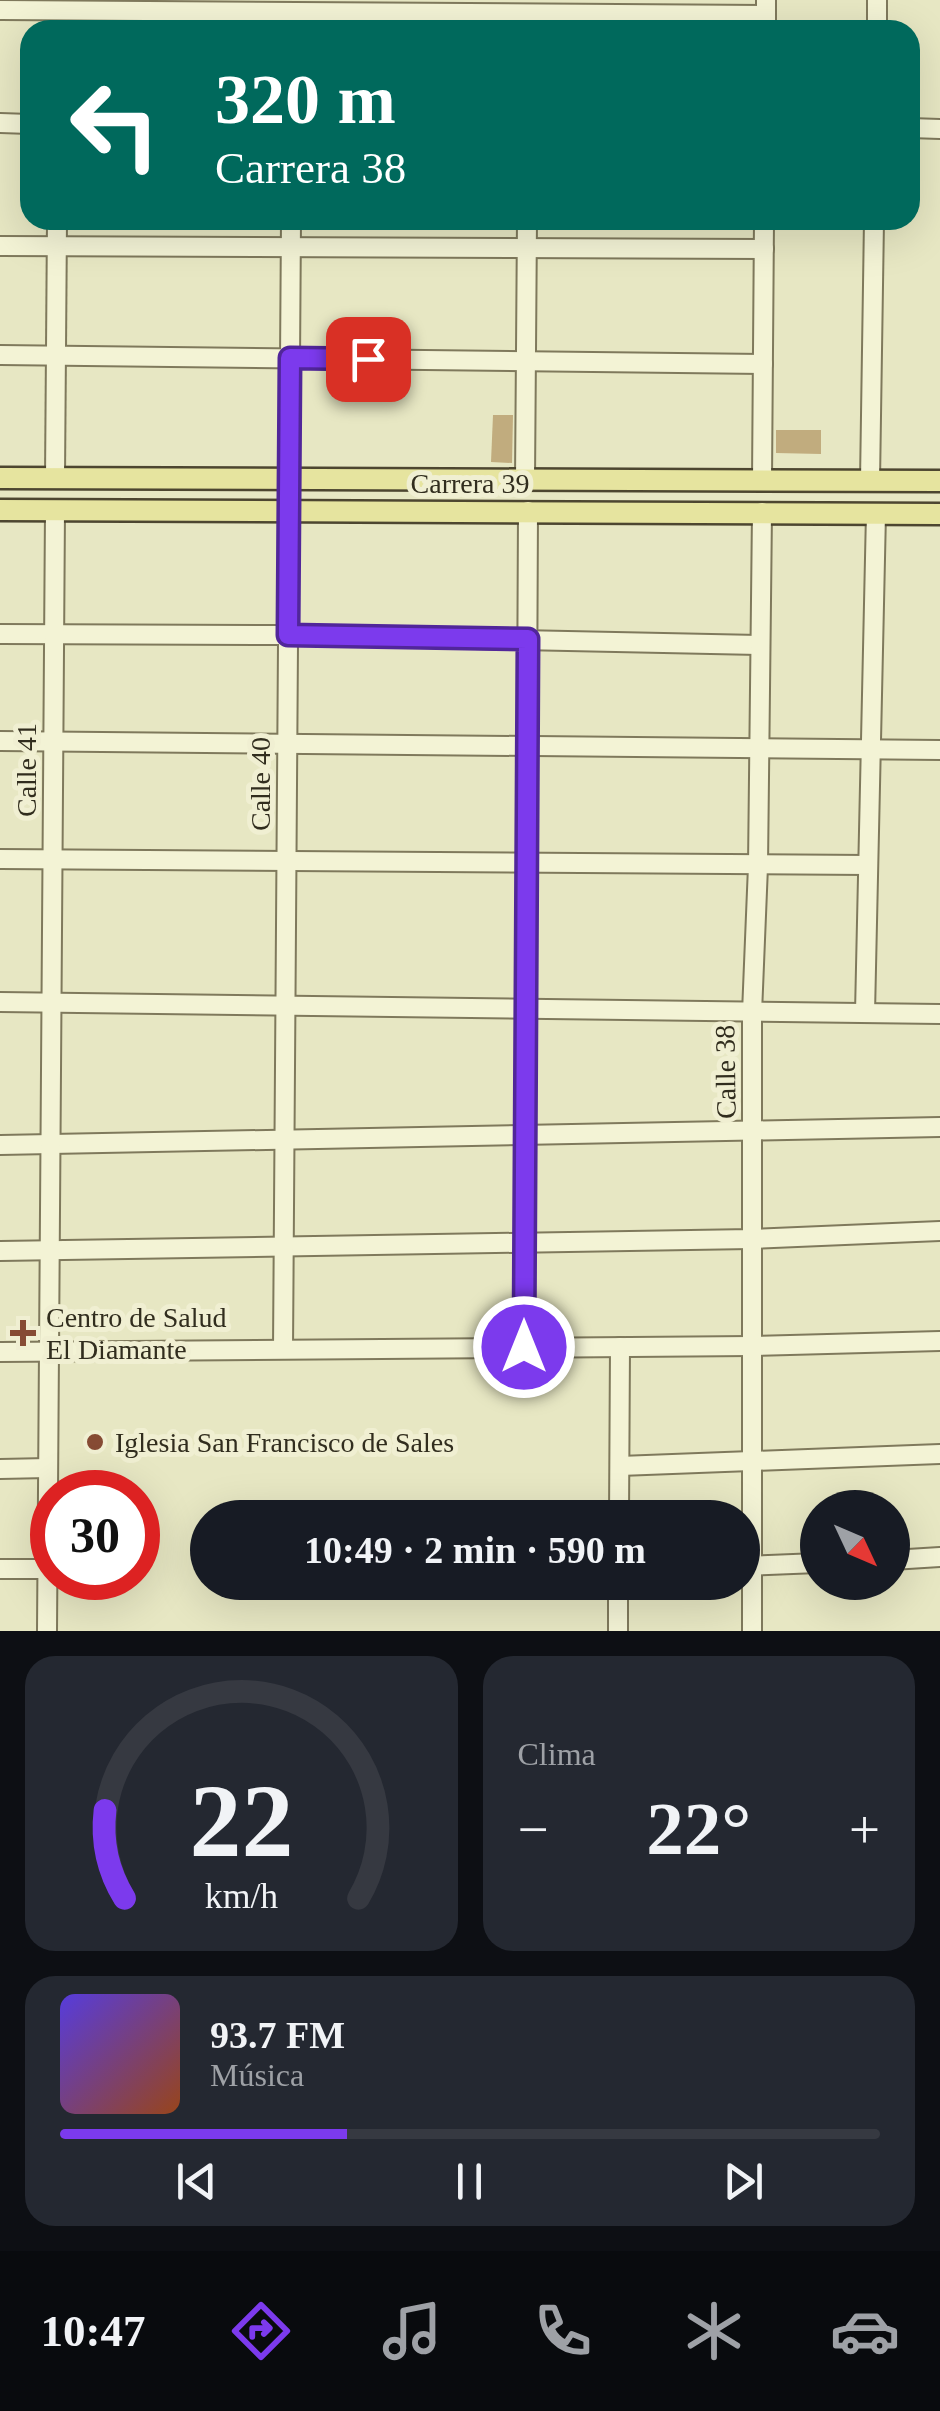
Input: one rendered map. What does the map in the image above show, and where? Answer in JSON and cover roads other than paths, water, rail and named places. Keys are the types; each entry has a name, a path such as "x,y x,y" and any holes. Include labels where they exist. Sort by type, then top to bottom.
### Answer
{"main road":[{"name":"Carrera 39","path":"0,478 940,481"},
{"name":"Carrera 39","path":"0,510 940,514"}],"street":[{"path":"0,10 58,5 469,20"},
{"path":"596,20 766,15"},
{"path":"55,478 57,230"},
{"name":"Calle 40","path":"284,1349 291,230"},
{"path":"525,480 527,230"},
{"path":"762,480 764,230"},
{"path":"870,481 874,230"},
{"path":"0,246 764,250"},
{"path":"0,356 763,364"},
{"name":"Calle 41","path":"48,1468 55,510"},
{"path":"524,1347 528,511"},
{"name":"Calle 38","path":"751,1500 752,1013 758,866 762,512"},
{"path":"865,1013 876,513"},
{"path":"0,634 759,644"},
{"path":"0,742 940,750"},
{"path":"0,859 868,865"},
{"path":"0,1002 940,1014"},
{"path":"0,1145 940,1128"},
{"path":"0,1251 751,1239 940,1231"},
{"path":"0,1352 940,1341"},
{"path":"619,1500 620,1346"},
{"path":"620,1466 940,1454"},
{"path":"0,1469 48,1468"},
{"path":"910,1559 940,1558"},
{"path":"760,1565 800,1564"},
{"path":"0,1569 30,1569"},
{"name":"Calle 41","path":"47,1631 48,1600"},
{"path":"618,1600 618,1631"},
{"name":"Calle 38","path":"750,1600 752,1631"}],"place":[{"name":"Centro de Salud El Diamante","path":"23,1333"},
{"name":"Iglesia San Francisco de Sales","path":"95,1442"}]}
